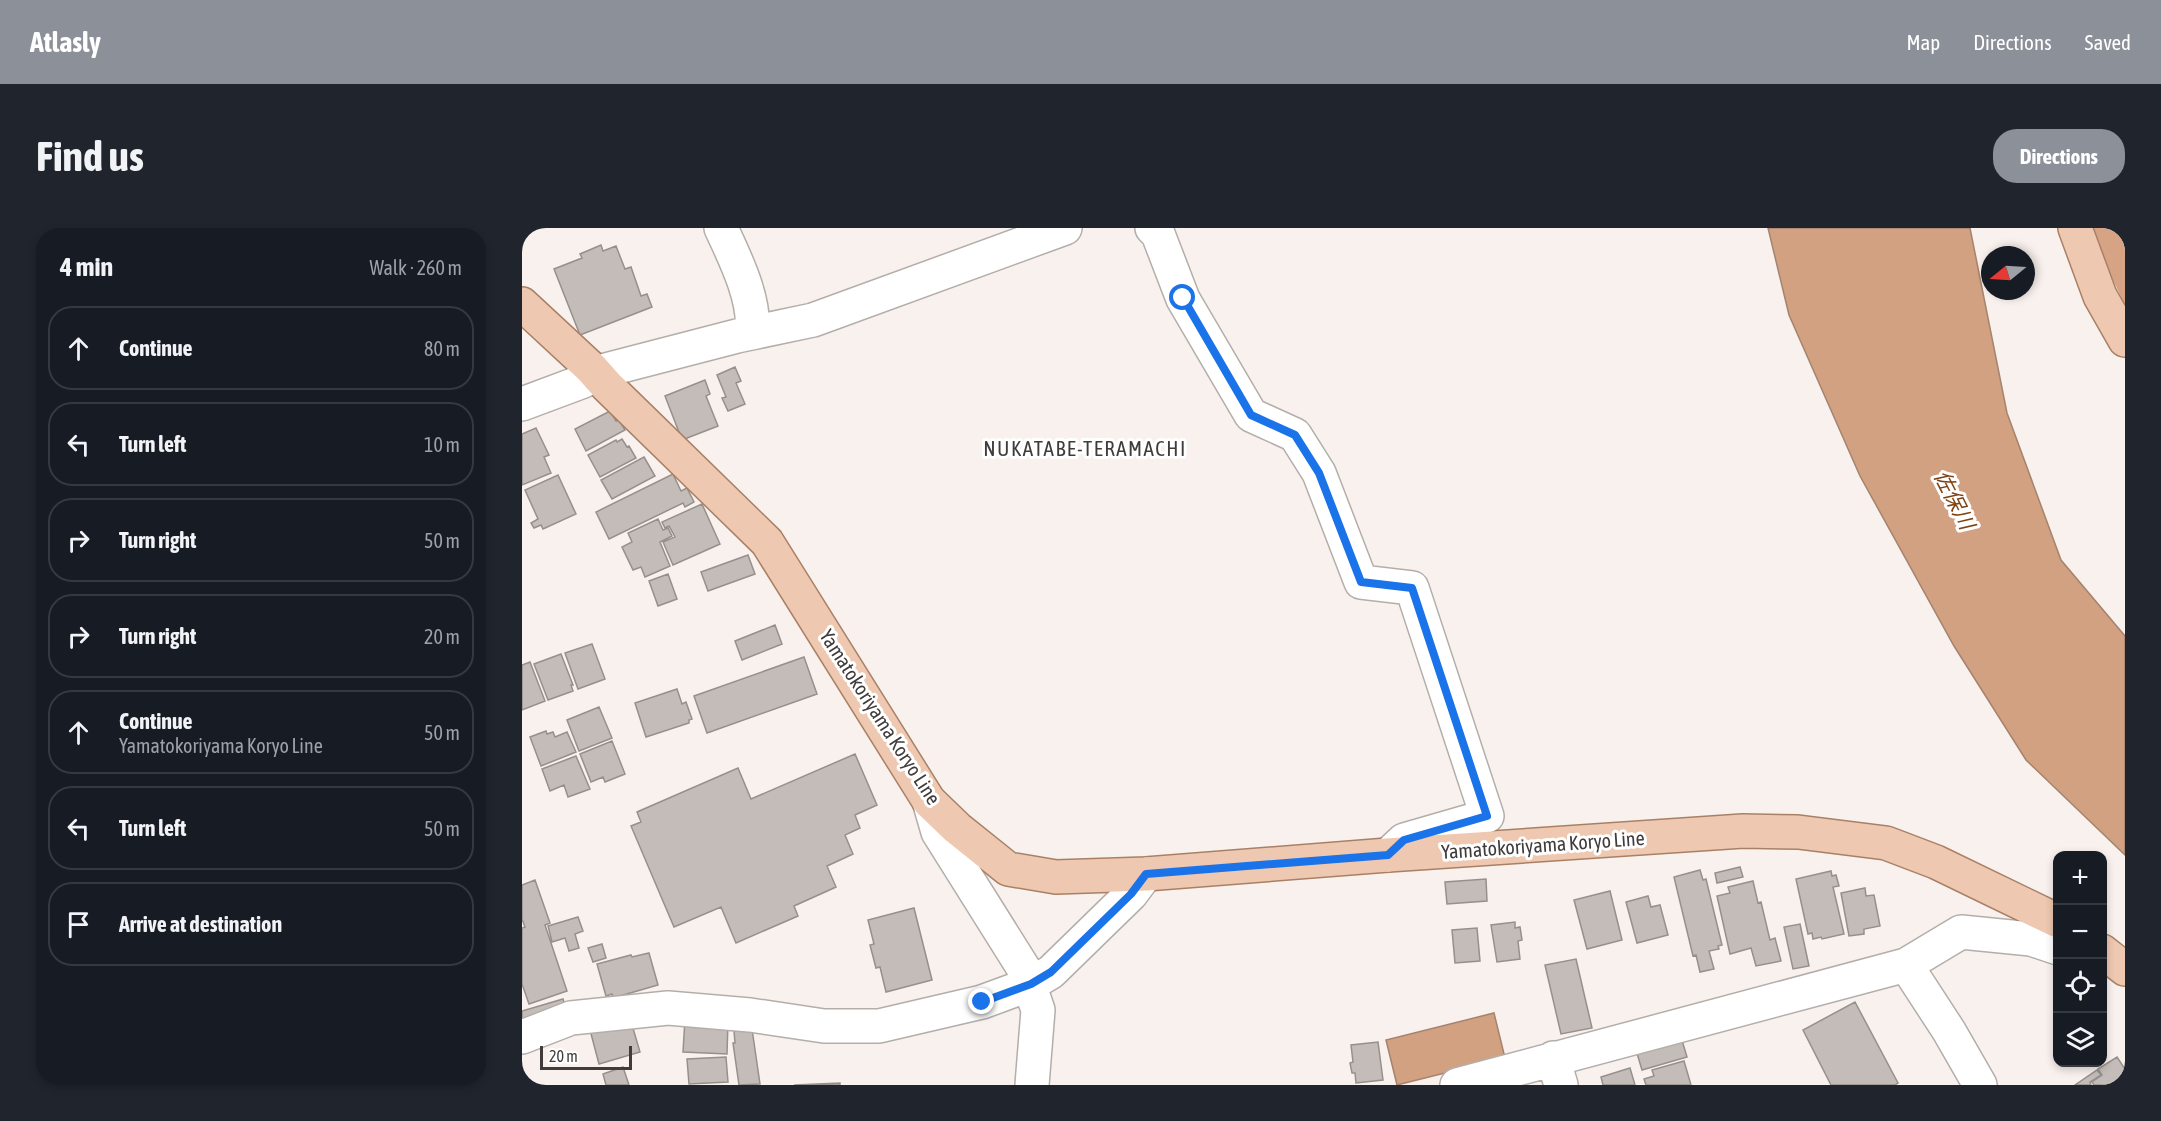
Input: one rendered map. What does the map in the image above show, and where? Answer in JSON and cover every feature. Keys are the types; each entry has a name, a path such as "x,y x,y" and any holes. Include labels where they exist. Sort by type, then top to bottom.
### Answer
{"main road":[{"path":"2075,228 2100,296 2125,340"},
{"name":"Yamatokoriyama Koryo Line","path":"522,304 591,368 768,542 929,801 957,828 1008,869 1056,877 1146,874 1743,831 1798,832 1886,843 1936,862 2053,919"},
{"path":"2107,954 2125,969"}],"street":[{"path":"722,228 743,280 753,323 753,333"},
{"path":"522,404 596,375 753,333 813,320 1065,228"},
{"path":"1152,228 1158,234 1183,298 1251,415 1295,435 1319,473 1361,582 1412,588 1487,816 1404,840 1388,855"},
{"path":"929,801 938,832 1024,969 1031,984 1038,1010 1032,1085"},
{"path":"522,1037 571,1018 668,1008 750,1015 824,1026 879,1026 982,1002 1031,984 1051,972 1131,894 1146,874"},
{"path":"1457,1085 1557,1071 1906,965 1961,932 2031,939 2053,946"},
{"path":"1906,965 1949,1031 1980,1085"}],"shaded area":[{"path":"2090,228 2125,228 2125,305 2098,249"}],"water":[{"name":"佐保川","path":"1768,228 1970,228 1981,283 1981,300 1984,300 2007,413 2061,560 2125,636 2125,855 2026,760 1954,646 1860,476 1789,315"},
{"path":"1494,1013 1505,1058 1397,1085 1386,1040"}],"building":[{"path":"601,245 603,251 616,246 625,269 631,267 641,296 647,294 652,307 580,335 554,269 582,258 580,254"},
{"path":"735,367 741,381 736,383 745,404 728,411 722,398 726,397 717,375"},
{"path":"705,380 710,394 706,396 718,426 682,440 665,396"},
{"path":"610,411 625,430 586,451 575,429"},
{"path":"536,428 549,455 544,457 551,473 522,485 522,434"},
{"path":"622,439 636,458 600,477 588,455"},
{"path":"644,457 655,476 612,499 601,480"},
{"path":"673,474 681,491 687,488 694,502 685,507 683,503 609,539 596,512"},
{"path":"558,475 576,514 543,529 541,525 534,528 531,523 538,519 525,490"},
{"path":"702,504 720,544 673,565 663,542 675,537 669,526 665,528 662,522"},
{"path":"658,519 663,530 668,528 672,536 660,542 670,566 645,577 641,567 633,570 622,547 632,542 628,533"},
{"path":"748,555 755,574 708,591 701,572"},
{"path":"668,574 677,599 658,606 649,581"},
{"path":"775,625 782,644 742,660 735,641"},
{"path":"592,644 605,679 578,689 565,653"},
{"path":"561,654 573,685 571,685 573,691 548,700 534,664"},
{"path":"804,657 817,694 707,733 694,696"},
{"path":"530,662 545,701 522,710 522,665"},
{"path":"677,689 682,704 686,702 692,719 689,723 646,737 635,703"},
{"path":"599,707 612,738 579,751 567,720"},
{"path":"546,731 547,734 553,732 555,737 567,732 576,752 541,766 530,737"},
{"path":"612,741 625,774 605,782 603,777 591,782 580,754"},
{"path":"855,754 877,805 855,815 860,828 845,835 853,854 827,866 836,887 794,906 798,916 736,943 721,907 674,927 631,826 641,822 637,812 738,768 751,799"},
{"path":"576,756 590,789 568,797 564,785 550,791 542,769"},
{"path":"1740,867 1743,877 1717,883 1715,873"},
{"path":"1700,870 1703,880 1706,879 1722,945 1718,946 1719,949 1709,951 1714,969 1700,972 1696,955 1693,956 1674,877"},
{"path":"1831,871 1832,876 1836,875 1839,886 1833,887 1844,934 1813,939 1812,933 1808,934 1796,879"},
{"path":"1486,879 1487,901 1447,904 1445,882"},
{"path":"535,880 550,923 545,925 567,991 529,1004 522,984 522,928 525,927 522,919 522,885"},
{"path":"1753,881 1758,903 1761,902 1770,940 1775,938 1781,961 1756,966 1751,948 1730,954 1717,896 1730,893 1728,887"},
{"path":"1865,888 1866,896 1874,895 1880,926 1864,929 1864,934 1849,936 1841,893"},
{"path":"1610,891 1622,940 1587,949 1574,900"},
{"path":"1648,896 1651,907 1660,905 1668,935 1637,943 1626,902"},
{"path":"914,908 932,980 886,992 880,967 876,968 870,945 874,944 868,920"},
{"path":"578,917 583,931 575,934 579,948 569,951 565,938 552,942 548,926"},
{"path":"1515,922 1515,928 1520,927 1522,940 1518,941 1520,959 1497,962 1491,925"},
{"path":"1800,924 1809,966 1793,969 1784,927"},
{"path":"1477,928 1480,961 1455,963 1452,930"},
{"path":"602,944 606,958 593,962 588,948"},
{"path":"649,953 658,985 613,998 612,994 606,996 597,964"},
{"path":"1576,959 1592,1028 1561,1034 1545,965"},
{"path":"563,999 567,1013 522,1026 522,1011"},
{"path":"1855,1002 1898,1083 1895,1085 1831,1085 1803,1030"},
{"path":"630,1018 640,1052 599,1064 590,1030"},
{"path":"685,1019 728,1021 727,1054 683,1052"},
{"path":"752,1029 760,1084 739,1085 733,1043 735,1043 734,1031"},
{"path":"1681,1037 1687,1057 1642,1070 1636,1050"},
{"path":"1378,1042 1383,1080 1356,1083 1355,1073 1352,1073 1350,1063 1353,1062 1351,1045"},
{"path":"726,1057 728,1082 689,1084 687,1059"},
{"path":"2117,1057 2125,1069 2125,1085 2094,1085 2092,1082 2102,1075 2098,1069 2107,1067 2107,1063"},
{"path":"1684,1061 1691,1085 1646,1085 1644,1079 1654,1076 1652,1070"},
{"path":"623,1067 629,1085 606,1085 603,1074"},
{"path":"1630,1068 1635,1085 1603,1085 1601,1077"},
{"path":"2097,1070 2101,1075 2090,1082 2091,1085 2075,1085"},
{"path":"840,1083 840,1085 794,1085"}],"district":[{"name":"NUKATABE-TERAMACHI","path":"1085,449"}],"route":[{"path":"982,1002 1031,984 1051,972 1131,894 1146,874 1388,855 1404,840 1487,816 1412,588 1361,582 1319,473 1295,435 1251,415 1183,298"}]}
